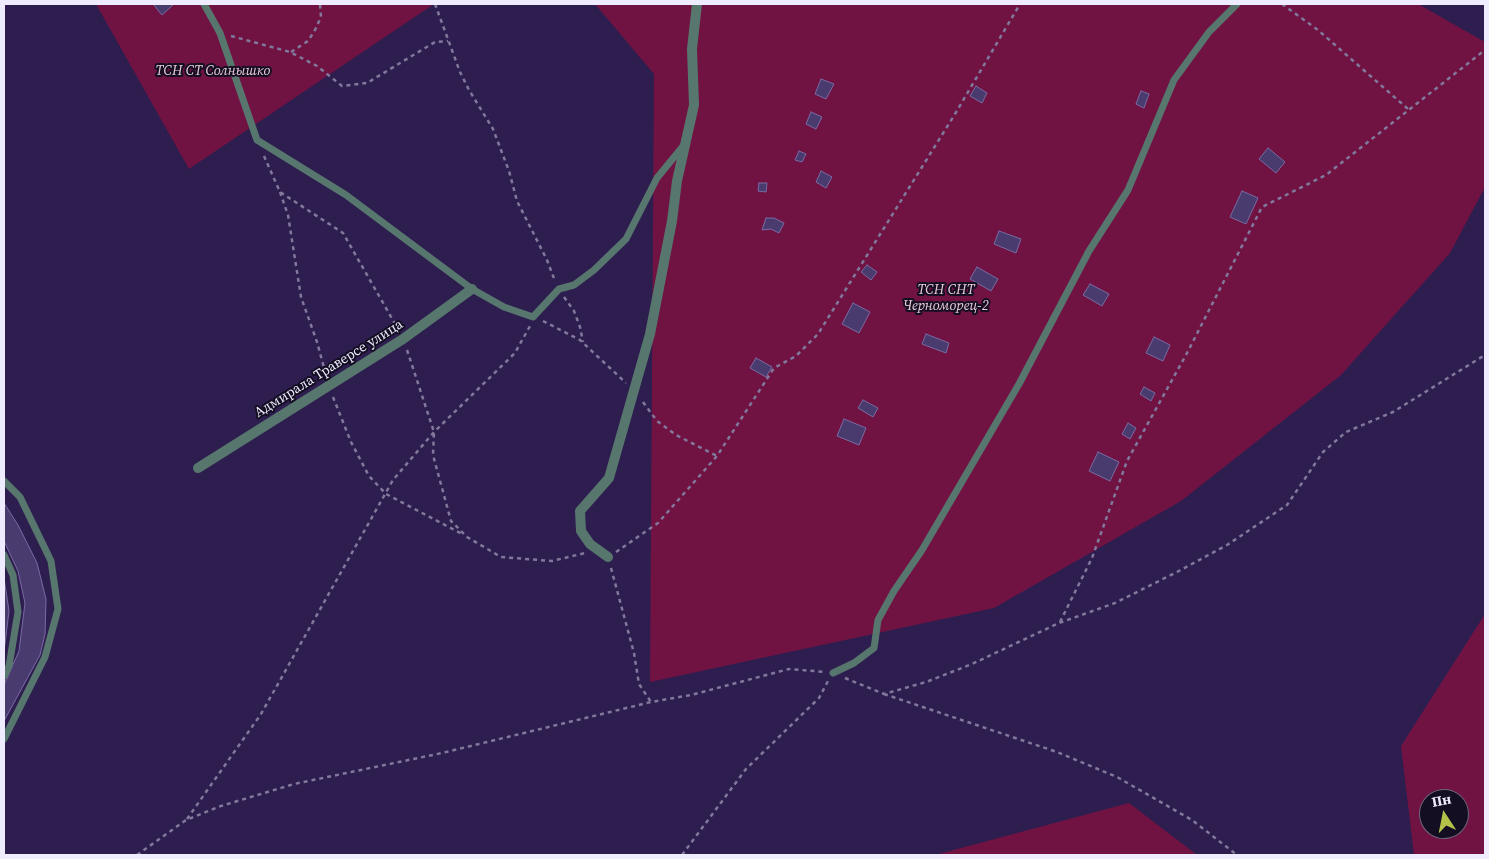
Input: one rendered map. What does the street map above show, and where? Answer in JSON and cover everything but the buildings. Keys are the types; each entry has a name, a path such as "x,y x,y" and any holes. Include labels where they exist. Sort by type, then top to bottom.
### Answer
{"street":[{"path":"608,557 590,544 581,531 580,511 609,478 650,334 672,221 677,181 694,105 692,48 697,4"},
{"name":"Адмирала Траверсе улица","path":"198,468 403,339 472,289"}],"lane":[{"path":"204,4 220,33 257,140 346,195 472,289 504,307 534,317 558,290 574,285 594,270 626,239 657,178 687,140"},
{"path":"833,673 854,663 874,648 878,620 894,591 922,550 1000,417 1089,251 1128,190 1174,80 1209,32 1236,4"},
{"path":"4,481 20,497 51,561 58,609 45,657 4,739"},
{"path":"4,555 13,575 18,612 9,666 4,676"}],"path":[{"path":"290,52 308,41 315,30 321,16 320,4"},
{"path":"435,4 448,41 469,90 493,129 509,171 517,201 547,260 558,290 574,311 580,326 583,343"},
{"path":"650,702 640,684 634,653 608,557 658,523 717,456 774,368 796,356 818,334 955,114 1020,4"},
{"path":"1282,4 1318,30 1408,109"},
{"path":"220,33 290,52 317,66 342,86 367,83 435,42 448,41"},
{"path":"1060,623 1092,558 1127,461 1186,355 1262,207 1326,175 1485,50"},
{"path":"257,140 280,192 343,233 403,339 434,432 433,455 451,521 467,537 501,557 552,561 588,552"},
{"path":"186,820 261,714 393,480 434,432 515,352 528,332 534,317 570,334 583,343 633,390 657,421 676,435 717,456"},
{"path":"884,694 926,682 972,664 1060,623 1115,603 1227,545 1287,505 1323,452 1346,432 1393,412 1485,355"},
{"path":"137,855 186,820 221,806 294,784 442,753 650,702 700,693 789,669 833,673 884,694 1057,752 1117,777 1192,820 1237,855"},
{"path":"682,855 746,769 819,698 833,673"}],"green space":[{"name":"ТСН СТ Солнышко","path":"96,4 434,4 189,169"},
{"name":"ТСН СНТ Черноморец-2","path":"595,4 1418,4 1485,42 1485,187 1450,253 1341,375 1181,501 994,608 650,682 654,74"},
{"path":"1485,614 1485,855 1414,855 1401,746"},
{"path":"1129,803 1197,855 935,855"}]}
